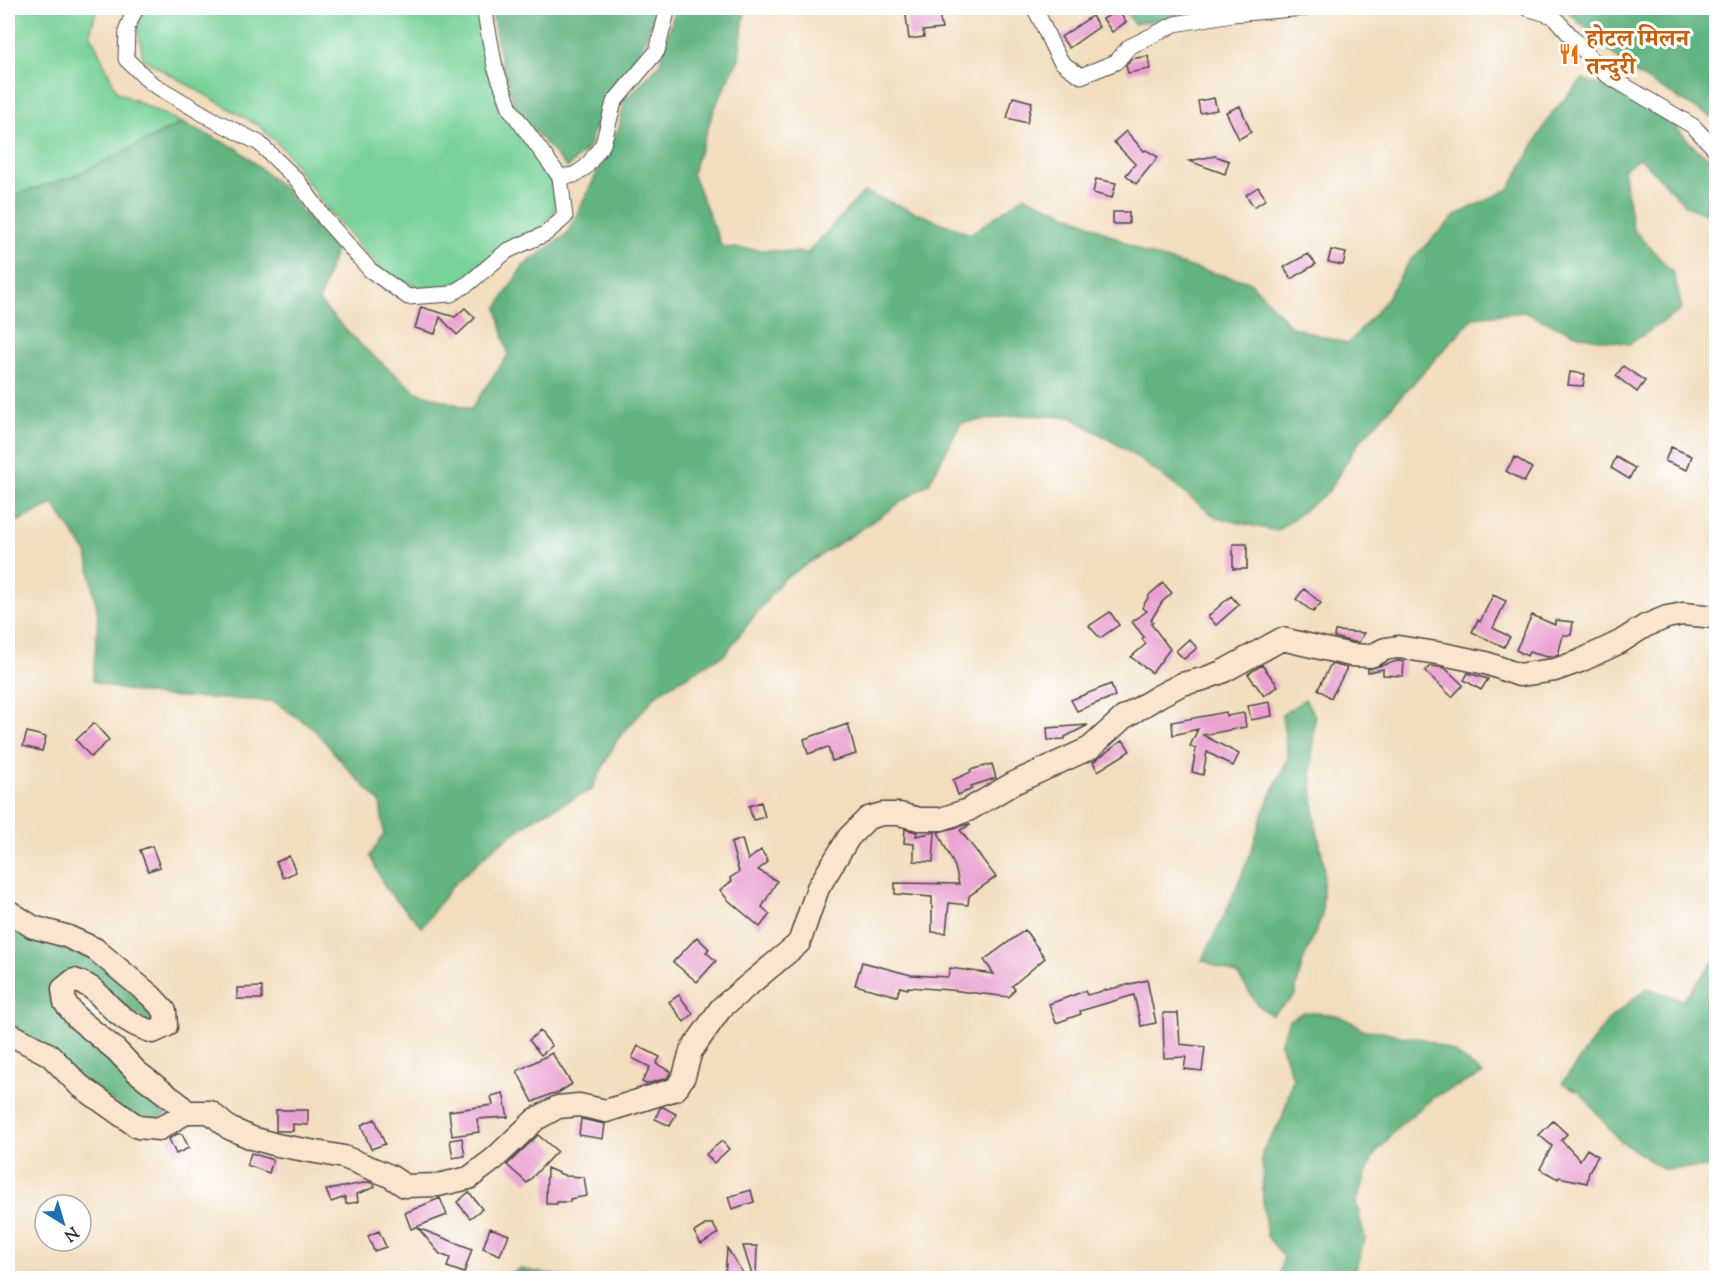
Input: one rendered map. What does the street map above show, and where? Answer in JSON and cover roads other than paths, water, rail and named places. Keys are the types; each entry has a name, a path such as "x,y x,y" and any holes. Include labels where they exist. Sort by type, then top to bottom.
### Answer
{"street":[{"path":"136,8 127,28 126,59 151,83 212,119 259,143 298,181 325,219 370,270 408,297 451,294 469,283 507,251 545,234 565,217 560,177 511,110 495,67 484,8"},
{"path":"560,177 574,175 586,167 603,144 614,102 657,51 668,8"},
{"path":"1034,8 1063,63 1081,76 1116,62 1129,47 1175,24 1232,15 1306,8"},
{"path":"1527,8 1553,16 1605,74 1693,126 1716,150"},
{"path":"8,1033 50,1055 79,1084 138,1127 159,1128 188,1112 210,1112 229,1128 252,1138 344,1157 390,1176 405,1186 438,1185 469,1178 494,1159 536,1119 558,1107 579,1105 606,1111 676,1089 684,1076 691,1051 721,1008 799,943 818,888 849,837 868,818 882,814 899,814 919,819 941,819 968,810 1014,783 1090,748 1123,718 1159,696 1182,684 1203,680 1222,672 1282,639 1352,655 1371,656 1398,647 1409,648 1463,658 1519,675 1555,670 1580,661 1620,642 1645,626 1667,617 1683,614 1716,617"},
{"path":"8,911 33,927 66,936 95,949 152,996 165,1011 166,1026 153,1032 136,1026 122,1017 90,985 74,980 63,989 64,1003 77,1018 116,1050 137,1072 188,1112"}],"place":[{"name":"होटल मिलन तन्दुरी","path":"1569,54"}]}
